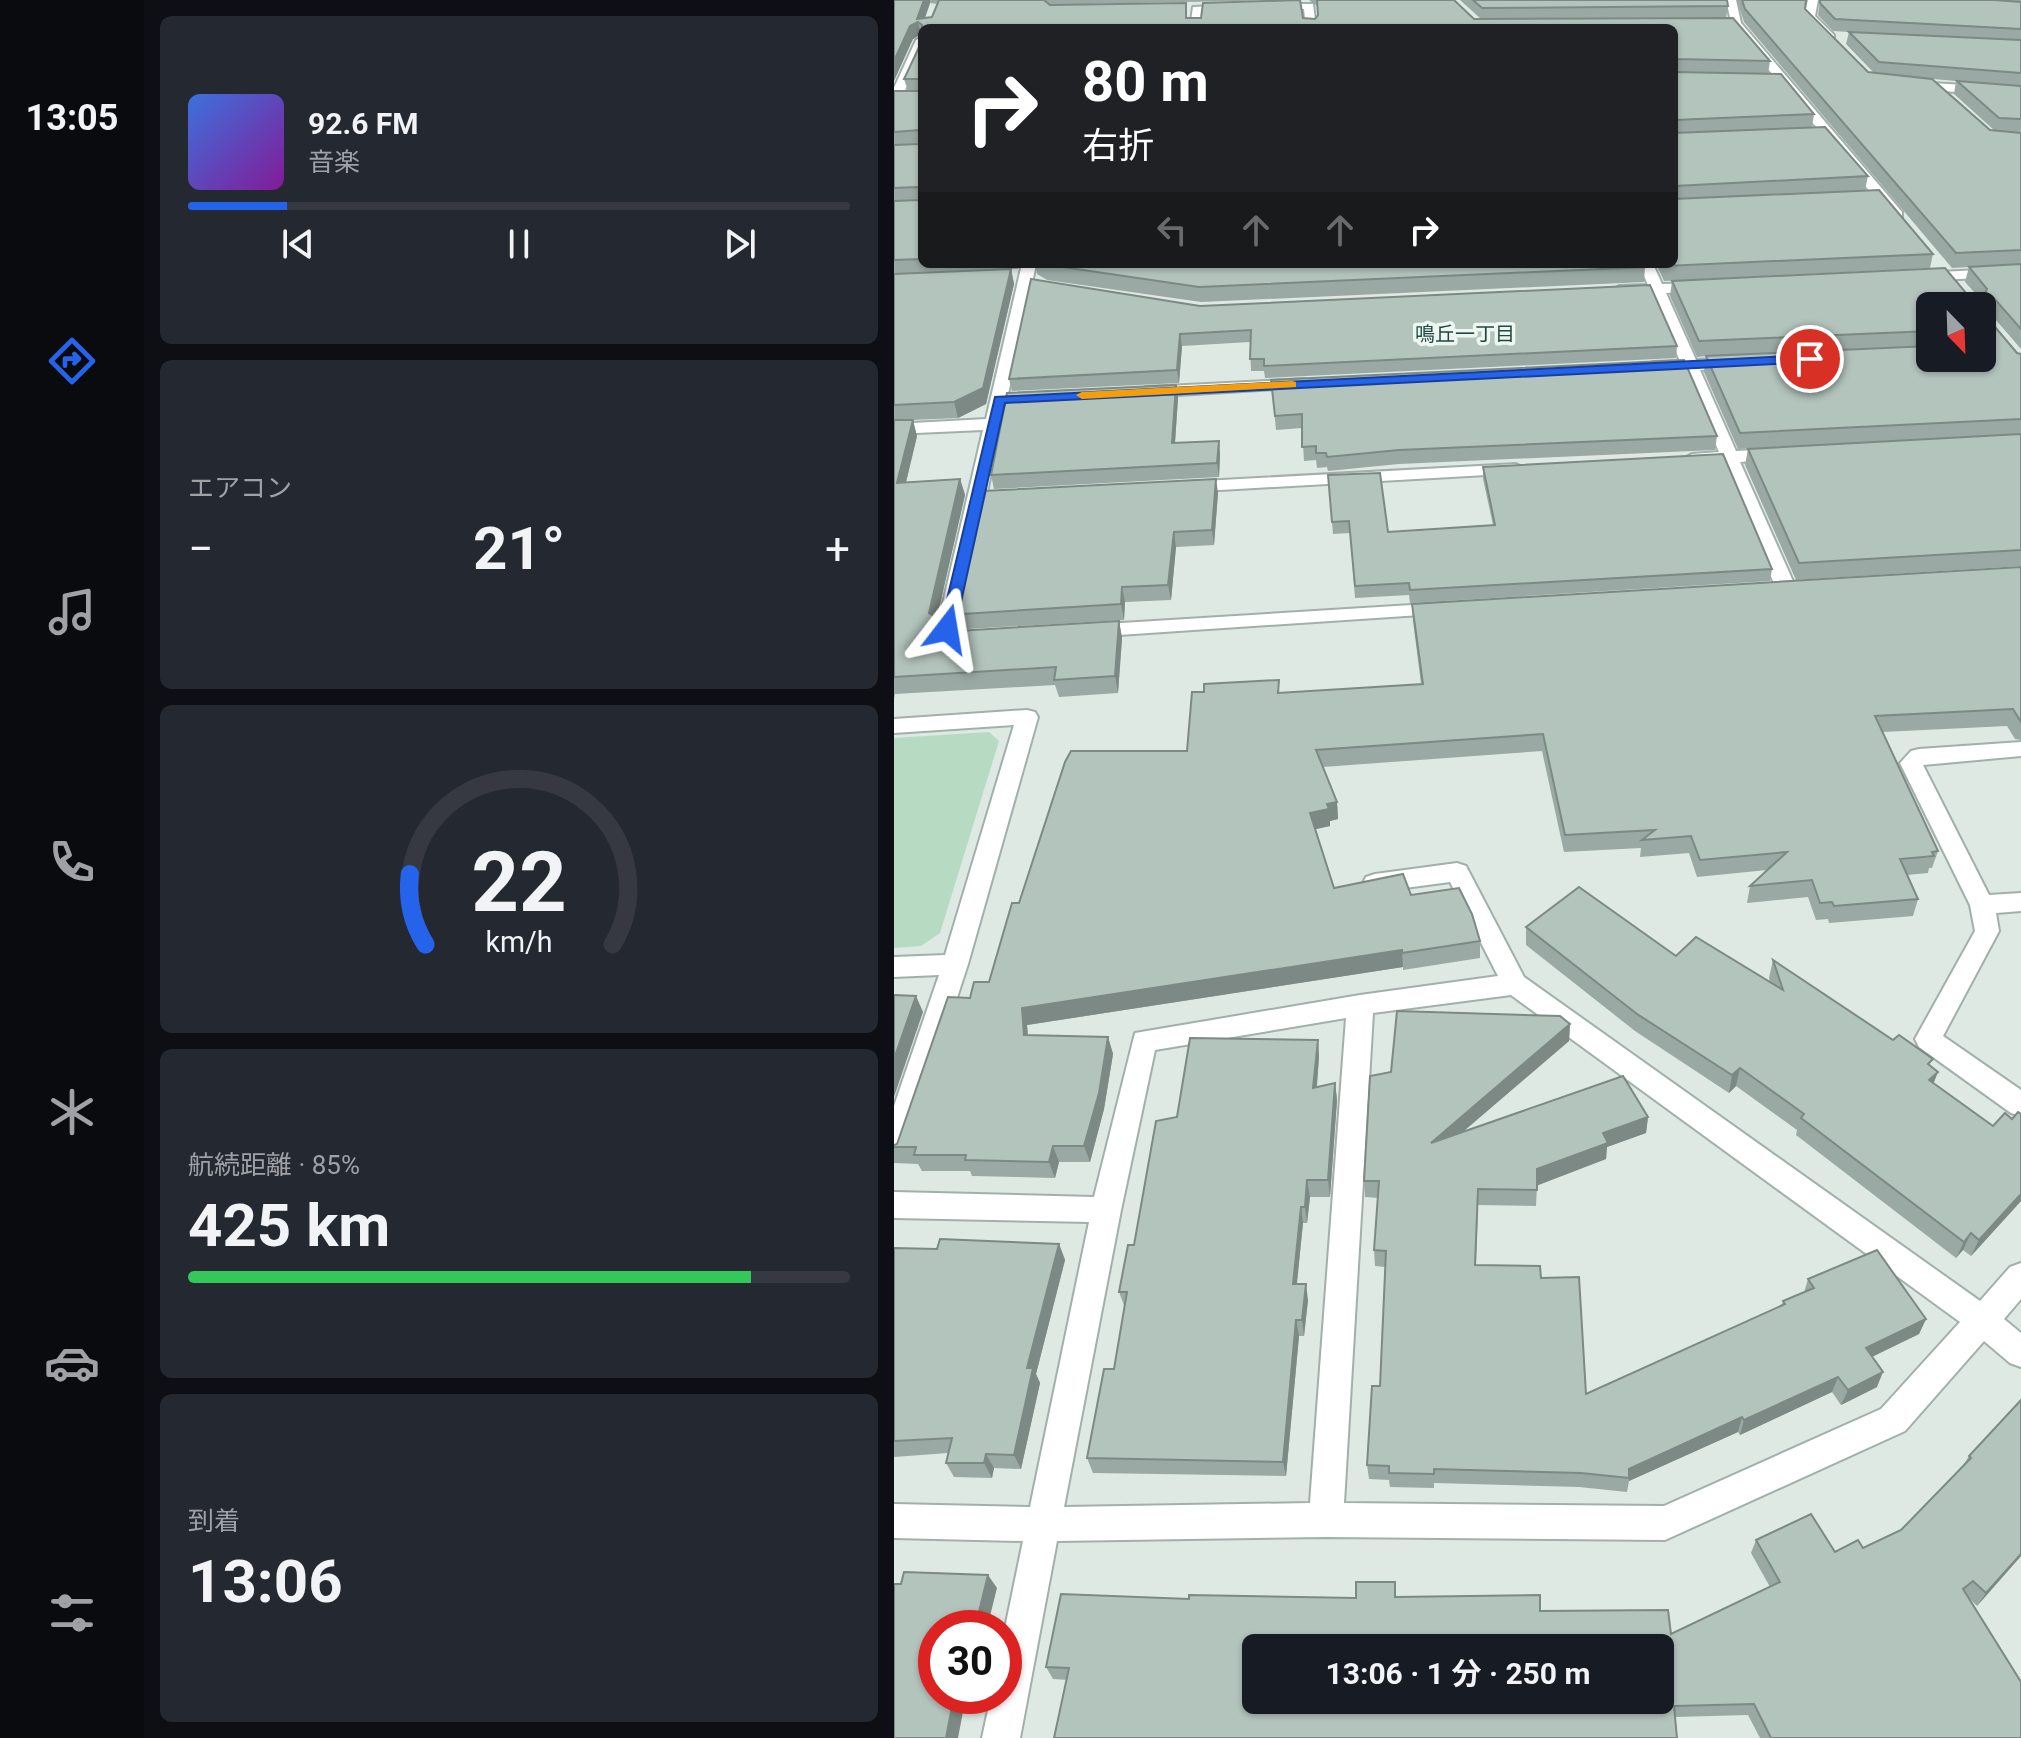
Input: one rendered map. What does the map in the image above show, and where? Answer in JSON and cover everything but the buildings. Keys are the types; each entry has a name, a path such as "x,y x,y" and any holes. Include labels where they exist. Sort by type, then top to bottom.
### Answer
{"street":[{"path":"1731,0 1736,24 1829,133 1875,198 1910,231"},
{"path":"1813,0 1809,17 1830,37 1844,43"},
{"path":"1261,8 1309,6 1311,24"},
{"path":"1184,8 1245,8"},
{"path":"1195,24 1197,9"},
{"path":"1721,24 1736,24"},
{"path":"918,49 894,100 918,98"},
{"path":"1769,81 1785,81"},
{"path":"1895,85 2021,92"},
{"path":"1936,88 1952,103"},
{"path":"1814,134 1829,133"},
{"path":"1648,268 1786,588"},
{"path":"1901,278 2021,272"},
{"path":"994,637 962,639 947,629 987,497 993,424 1007,399 1027,276"},
{"path":"1609,291 1718,286"},
{"path":"1642,367 1749,362"},
{"path":"1125,393 1329,383"},
{"path":"894,429 993,424"},
{"path":"1665,460 1791,454"},
{"path":"1170,487 1538,467"},
{"path":"1073,632 1469,608"},
{"path":"894,726 1027,717 955,964 894,1148"},
{"path":"2021,749 1919,756 1911,763 1982,905 1987,931 1928,1039 2021,1105"},
{"path":"1374,883 1457,872 1515,984 1983,1321 2021,1352"},
{"path":"1982,905 2021,902"},
{"path":"894,967 955,964"},
{"path":"1001,1738 1106,1210 1144,1041 1360,1005 1515,984"},
{"path":"1326,1520 1360,1005"},
{"path":"894,1205 1106,1210"},
{"path":"894,1521 1046,1524 1326,1520 1665,1523 1893,1420 2021,1277"}],"green space":[{"path":"989,732 999,741 940,933 921,946 894,948 894,738"}],"slow traffic":[{"path":"1082,395 1292,385"}],"district":[{"name":"鳴丘一丁目","path":"1465,334"}],"route":[{"path":"947,629 1000,399 1810,359"}]}
